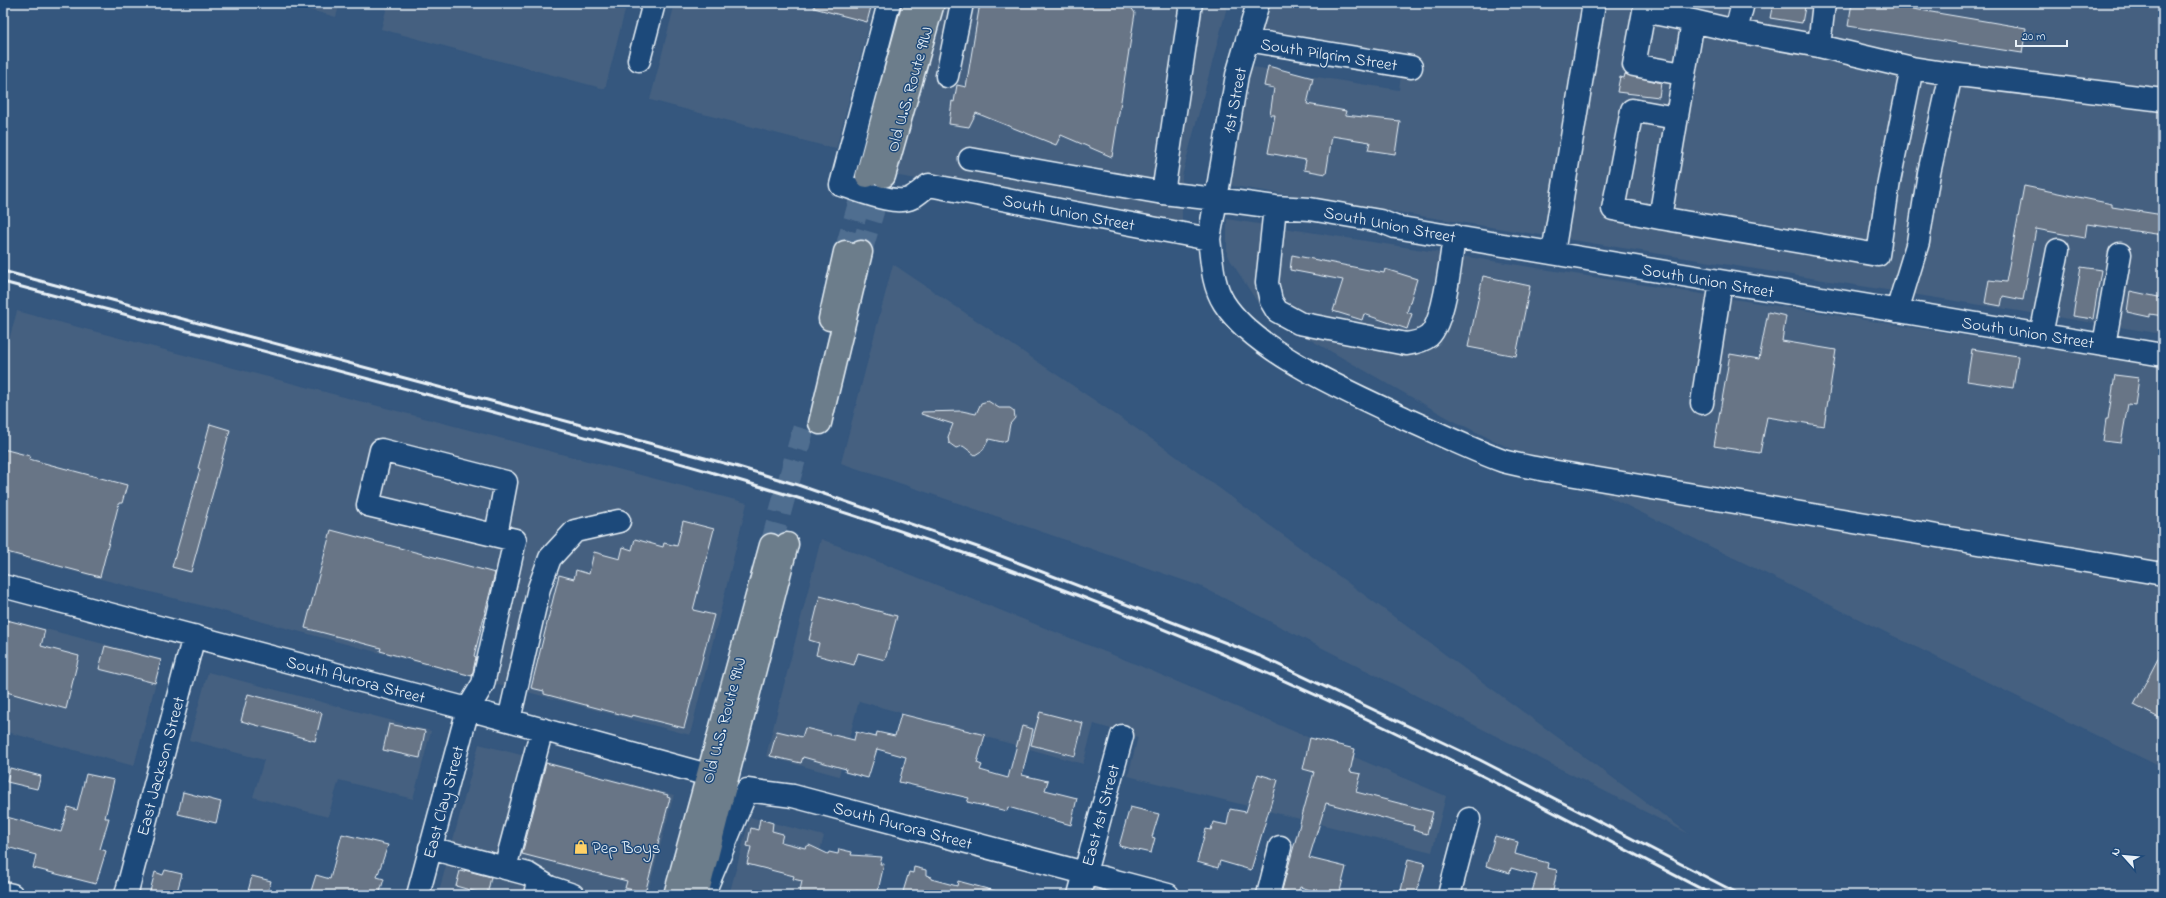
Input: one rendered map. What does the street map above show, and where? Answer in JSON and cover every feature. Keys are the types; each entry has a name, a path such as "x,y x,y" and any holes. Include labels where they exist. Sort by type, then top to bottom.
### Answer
{"main road":[{"name":"Old U.S. Route 99W","path":"914,3 876,139 876,176 933,3"},
{"path":"812,423 853,252"},
{"name":"Old U.S. Route 99W","path":"675,895 708,775 779,544 697,895"}],"street":[{"path":"639,60 654,3"},
{"name":"South Union Street","path":"889,3 842,185 890,199 904,200 911,198 929,185 1209,239"},
{"path":"947,76 962,3"},
{"path":"1163,193 1191,3"},
{"name":"1st Street","path":"1216,199 1237,75 1258,3"},
{"path":"1552,253 1594,3"},
{"path":"1736,31 1743,3"},
{"path":"1819,46 1824,3"},
{"path":"1683,74 1634,66 1644,11 1736,31 1819,46 1912,68 2163,100"},
{"path":"1660,218 1693,21"},
{"name":"South Pilgrim Street","path":"1247,40 1410,67"},
{"path":"1676,118 1632,110 1613,209 1878,255 1889,181 1912,68"},
{"path":"1897,310 1918,242 1929,172 1951,74"},
{"name":"South Union Street","path":"970,158 1163,193 1275,207 1310,209 1380,221 1395,227 2163,355"},
{"path":"1216,199 1209,239 1215,287 1235,318 1251,334 1304,368 1373,403 1475,450 1505,462 2163,574"},
{"path":"1275,207 1267,283 1271,301 1277,311 1299,323 1406,344 1416,343 1430,335 1441,314 1454,236"},
{"path":"2041,334 2058,250"},
{"path":"2104,345 2120,254"},
{"path":"1702,403 1721,282"},
{"path":"382,450 506,482 496,535 368,505 382,450"},
{"path":"509,720 539,588 550,558 575,531 619,521"},
{"name":"East Clay Street","path":"418,895 468,709 483,684 515,540 496,535"},
{"name":"South Aurora Street","path":"3,586 468,709 708,775"},
{"name":"East Jackson Street","path":"126,895 194,636"},
{"path":"505,868 542,729"},
{"name":"East 1st Street","path":"1079,895 1122,736"},
{"name":"South Aurora Street","path":"703,895 747,790 793,796 1168,895"},
{"path":"1449,895 1469,819"},
{"path":"1268,895 1280,847"},
{"path":"430,848 528,874 542,891 573,895"},
{"path":"3,893 12,895"}],"shaded area":[{"path":"284,3 340,3 336,17"},
{"path":"388,3 627,3 605,89 381,29"},
{"path":"675,3 875,3 836,149 650,100"},
{"path":"940,3 1228,3 1182,176 1182,224 893,175"},
{"path":"1263,3 2163,3 2163,334 1227,185 1247,66 1399,90 1402,68 1254,44"},
{"path":"1227,219 2163,367 2163,768 1450,419 1265,314 1227,255"},
{"path":"893,264 1162,446 1689,834 1200,586 841,463"},
{"path":"17,311 747,503 690,735 3,553 3,362"},
{"path":"821,539 1133,663 1446,796 1432,852 1128,776 1138,737 1094,724 1083,764 859,701 839,776 766,756"},
{"path":"3,618 162,659 134,766 3,731"},
{"path":"208,672 431,731 413,799 339,780 328,817 253,797 264,760 189,740"},
{"path":"479,744 674,795 647,895 438,895"},
{"path":"750,817 824,836 808,895 729,895"}],"building":[{"path":"814,3 872,3 867,22 814,8"},
{"path":"980,3 1128,3 1135,13 1112,157 1061,135 1056,145 976,113 969,127 949,124 952,101 954,102 957,85 966,87"},
{"path":"1773,3 1802,3 1802,6 1805,7 1802,23 1770,18"},
{"path":"1852,3 1878,3 2026,28 2022,53 1848,26"},
{"path":"1268,66 1313,78 1307,104 1346,111 1345,115 1400,121 1395,154 1368,150 1370,142 1332,136 1326,174 1304,170 1306,160 1268,153 1275,115 1270,115 1274,88 1264,86"},
{"path":"1625,74 1661,83 1659,97 1617,92 1620,77 1624,78"},
{"path":"2024,186 2112,204 2112,207 2163,215 2163,235 2087,224 2085,238 2036,229 2023,300 2003,296 2001,306 1985,303 1989,280 2006,282"},
{"path":"1292,255 1384,273 1385,269 1417,279 1407,312 1412,314 1407,329 1364,314 1362,320 1333,311 1343,280 1290,270"},
{"path":"2081,267 2101,270 2093,319 2073,316"},
{"path":"1483,276 1530,286 1516,356 1468,347"},
{"path":"2130,291 2163,298 2163,316 2150,314 2150,317 2127,312"},
{"path":"1768,312 1786,316 1782,341 1836,350 1824,426 1767,417 1760,453 1714,446 1730,354 1759,359"},
{"path":"1972,349 2018,356 2013,388 1967,381"},
{"path":"2115,375 2139,378 2135,405 2128,404 2121,443 2103,441"},
{"path":"988,401 999,408 1010,408 1014,411 1015,418 1010,424 1007,440 1002,442 989,439 983,450 975,455 963,446 956,448 949,443 948,437 953,424 921,414 922,412 962,411 976,414 981,403"},
{"path":"210,424 230,430 191,572 172,567 200,469 198,468"},
{"path":"3,449 30,456 29,459 127,485 122,503 119,503 100,577 3,551"},
{"path":"683,521 714,529 693,610 714,615 684,728 632,715 631,717 544,694 544,691 531,688 559,575 574,579 576,570 589,574 594,552 620,559 623,547 632,550 635,539 663,547 664,543 677,546"},
{"path":"331,530 495,573 474,656 476,657 472,676 380,651 381,648 305,628"},
{"path":"820,596 897,616 885,660 858,653 854,665 816,655 819,643 809,640"},
{"path":"3,619 45,630 41,646 79,656 66,709 3,691"},
{"path":"105,646 161,660 155,683 99,669"},
{"path":"2163,649 2163,720 2134,705"},
{"path":"248,694 322,713 315,741 241,721"},
{"path":"1040,712 1083,723 1075,756 1031,745"},
{"path":"901,714 985,735 977,763 982,765 980,770 1008,778 1022,726 1033,729 1022,775 1048,781 1045,790 1077,798 1071,825 1008,807 1007,811 967,802 969,798 899,782 906,757 877,749 868,778 845,772 846,769 803,757 801,763 770,756 777,731 802,737 805,728 854,740 856,732 876,737 877,732 895,736"},
{"path":"389,724 425,731 420,758 383,750"},
{"path":"1310,738 1355,749 1350,772 1361,774 1356,792 1433,812 1427,834 1413,830 1414,826 1326,803 1309,858 1346,867 1339,895 1328,895 1300,887 1297,894 1282,890 1314,772 1303,769"},
{"path":"546,763 668,795 667,797 670,798 645,893 625,888 627,881 522,854"},
{"path":"10,768 41,776 37,789 7,782"},
{"path":"86,774 114,780 105,818 109,818 100,849 106,851 96,884 33,868 36,855 3,846 3,816 61,832 68,807 77,810"},
{"path":"1258,774 1278,780 1251,870 1220,861 1218,868 1197,862 1206,829 1211,830 1213,822 1227,825 1230,809 1246,812"},
{"path":"183,792 221,802 216,823 178,814"},
{"path":"1130,807 1159,814 1152,837 1155,838 1151,853 1119,846"},
{"path":"760,819 773,823 772,831 783,834 781,842 805,848 809,845 828,854 829,852 838,854 839,849 852,852 851,855 882,857 880,864 884,864 877,895 856,891 856,895 799,895 802,881 793,879 794,876 747,864 751,847 747,846 751,828 758,830"},
{"path":"342,834 388,845 377,877 384,879 379,895 325,895 311,891 316,875 330,879"},
{"path":"1495,836 1518,842 1515,854 1548,863 1547,868 1557,870 1553,891 1550,890 1548,895 1531,895 1537,875 1511,868 1510,873 1486,866"},
{"path":"1408,859 1425,863 1416,895 1400,895"},
{"path":"914,867 926,870 926,875 931,877 931,879 957,886 958,881 995,891 995,895 902,895 909,872 913,873"},
{"path":"165,870 182,874 176,895 149,895 155,872 163,875"},
{"path":"464,870 491,877 487,895 456,886 460,871 464,872"},
{"path":"252,876 271,881 267,895 247,895"}],"tunnel":[{"path":"845,252 867,176"},
{"path":"861,252 883,178"},
{"path":"771,545 805,423"}],"railway":[{"path":"3,271 735,466 798,485 983,549 1260,656 1480,760 1741,895"},
{"path":"3,282 583,436 820,505 995,564 1165,630 1331,702 1550,810 1713,895"}],"place":[{"name":"Pep Boys","path":"581,847"}]}
